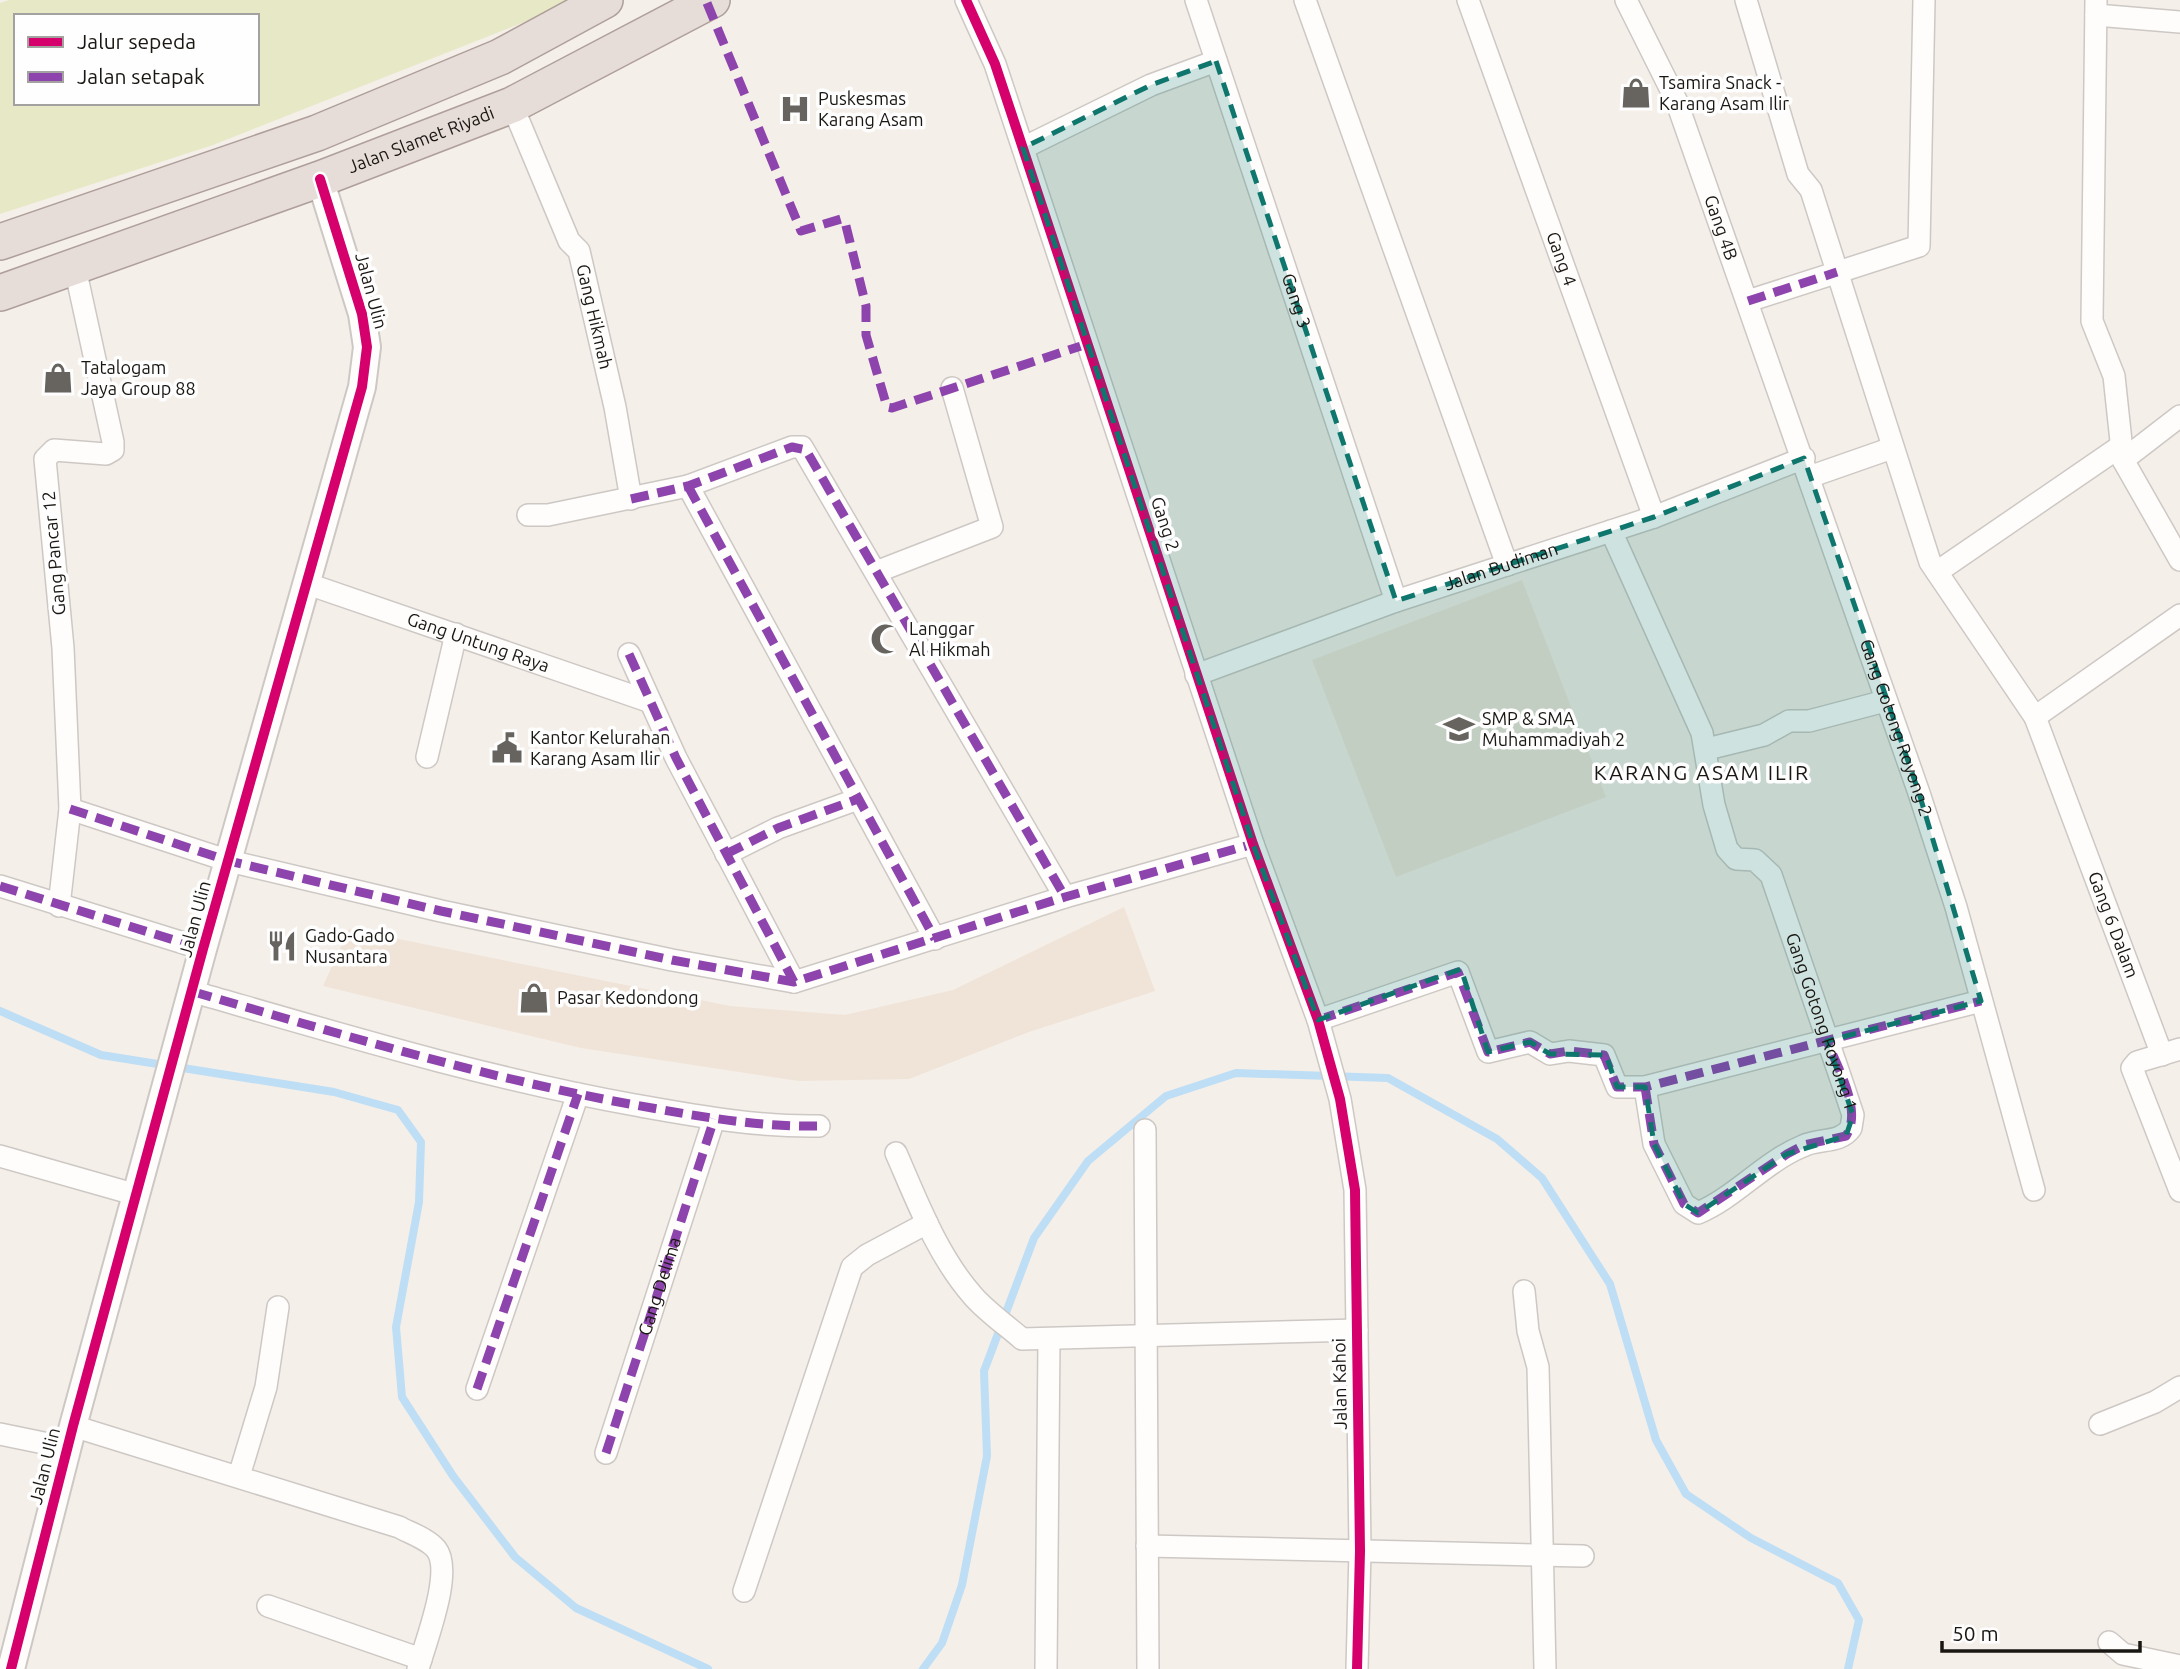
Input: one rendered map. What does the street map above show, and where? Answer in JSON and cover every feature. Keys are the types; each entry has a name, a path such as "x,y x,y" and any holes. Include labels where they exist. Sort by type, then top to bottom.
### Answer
{"highway":[{"path":"0,242 317,132 500,57 605,0"},
{"name":"Jalan Slamet Riyadi","path":"0,293 320,179 512,105 712,0"}],"street":[{"name":"Gang 2","path":"966,0 995,64 1253,844 1318,1020 1340,1099"},
{"name":"Gang 3","path":"1196,0 1396,601"},
{"path":"1306,0 1507,565"},
{"name":"Gang 4","path":"1468,0 1654,517"},
{"name":"Gang 4B","path":"1626,0 1676,100 1807,467"},
{"name":"Gang 6 Dalam","path":"1746,0 1798,174 1811,190 1919,533 1937,572 1983,636 2035,717 2171,1052"},
{"path":"1748,301 1913,250 1921,241 1924,0"},
{"path":"2180,22 2096,8 2092,321 2114,376 2122,453 2180,560"},
{"path":"1023,148 1151,85 1216,61"},
{"name":"Gang Hikmah","path":"512,105 569,241 579,251 615,407 631,499"},
{"name":"Jalan Ulin","path":"11,1669 71,1437 194,992 203,949 362,387 367,347 362,314 320,179"},
{"name":"Gang Pancar 12","path":"59,906 70,809 63,648 45,459 54,450 106,454 113,450 75,268"},
{"path":"876,572 992,527 952,388"},
{"path":"1937,572 2180,416"},
{"path":"528,515 548,515 688,486 792,447 802,447 1065,897"},
{"name":"Jalan Budiman","path":"1196,675 1396,601 1807,467 1892,448"},
{"name":"Gang Gotong Royong 2","path":"1807,467 1956,907 2034,1190"},
{"path":"688,486 934,939"},
{"path":"1611,531 1625,568 1647,606 1707,749 1764,735 1789,721 1809,721 1885,701"},
{"name":"Gang Untung Raya","path":"308,584 648,702"},
{"path":"2035,717 2177,624"},
{"path":"427,757 456,634"},
{"path":"629,654 648,702 794,982"},
{"name":"Gang Gotong Royong 1","path":"1645,1087 1654,1144 1690,1211 1698,1213 1796,1149 1846,1136 1851,1128 1853,1115 1770,876 1755,860 1736,859 1727,849 1714,805 1707,749"},
{"path":"726,854 778,828 858,799"},
{"path":"70,809 229,861 468,916 794,982 1065,897 1253,844"},
{"path":"0,886 203,949"},
{"path":"1318,1020 1458,972 1488,1052 1530,1042 1550,1054 1569,1051 1604,1055 1617,1087 1645,1087 1981,1002"},
{"path":"194,992 439,1062 578,1094 747,1125 819,1126"},
{"path":"2171,1052 2137,1062 2133,1068 2180,1191"},
{"path":"477,1389 578,1094"},
{"name":"Jalan Kahoi","path":"1340,1099 1355,1190 1360,1551 1357,1669"},
{"name":"Gang Delima","path":"606,1453 714,1119"},
{"path":"1145,1130 1149,1335 1148,1669"},
{"path":"896,1153 927,1223 973,1296 1022,1339 1357,1330"},
{"path":"0,1156 137,1195"},
{"path":"744,1591 852,1267 867,1255 927,1223"},
{"path":"1524,1291 1528,1331 1538,1367 1545,1669"},
{"path":"239,1476 266,1387 278,1307"},
{"path":"1046,1669 1049,1340"},
{"path":"2100,1424 2155,1402 2180,1387"},
{"path":"0,1434 71,1437 239,1476 399,1527 436,1549 443,1565 440,1591 419,1664 268,1606"},
{"path":"1147,1546 1583,1556"},
{"path":"2109,1642 2123,1654 2180,1666"}],"highlighted area":[{"path":"1216,61 1396,601 1654,517 1804,458 1919,793 1981,1001 1827,1041 1853,1115 1846,1136 1787,1154 1698,1213 1684,1204 1654,1144 1645,1087 1617,1087 1606,1055 1550,1054 1530,1042 1488,1052 1461,969 1318,1020 1253,844 1023,148 1151,85"}],"shaded area":[{"name":"SMP & SMA Muhammadiyah 2","path":"1522,580 1606,797 1396,877 1312,660"},
{"name":"Pasar Kedondong","path":"1124,907 1155,991 1029,1032 909,1079 799,1081 581,1048 323,986 349,929 730,1006 845,1015 953,990"}],"green space":[{"path":"9,0 569,0 550,12 213,145 0,214 0,3"}],"waterway":[{"path":"0,1011 101,1055 334,1092 398,1110 421,1142 419,1202 396,1327 402,1397 453,1476 515,1557 576,1608 708,1669"},
{"path":"923,1669 942,1643 962,1585 987,1456 984,1371 1034,1238 1088,1161 1166,1096 1236,1073 1388,1078 1497,1139 1542,1178 1610,1284 1656,1440 1686,1494 1751,1538 1838,1583 1859,1620 1848,1669"}],"marked path":[{"path":"707,3 801,231 841,219 845,222 866,306 866,335 887,407 892,408 1087,344"},
{"path":"1748,301 1837,272"},
{"path":"631,499 688,486 792,447 806,450 1065,897"},
{"path":"688,486 935,939"},
{"path":"629,654 676,758 794,982"},
{"path":"726,854 778,828 858,799"},
{"path":"70,809 229,861 441,911 672,960 794,982 1065,897 1253,844"},
{"path":"0,886 203,949"},
{"path":"1318,1020 1458,972 1488,1052 1530,1042 1550,1054 1569,1051 1604,1055 1617,1087 1645,1087 1981,1001"},
{"path":"194,992 523,1082 727,1120 819,1126"},
{"path":"1645,1087 1654,1144 1684,1204 1698,1213 1804,1145 1846,1136 1852,1114 1850,1101 1827,1041"},
{"path":"477,1389 578,1094"},
{"path":"606,1453 714,1119"}],"cycle path":[{"path":"966,0 995,64 1253,844 1318,1020 1340,1099 1355,1190 1360,1551 1357,1669"},
{"path":"11,1669 73,1426 203,949 362,387 367,347 362,314 320,179"}],"place":[{"name":"Tsamira Snack - Karang Asam Ilir","path":"1636,93"},
{"name":"Puskesmas Karang Asam","path":"795,109"},
{"name":"Tatalogam Jaya Group 88","path":"58,378"},
{"name":"Langgar Al Hikmah","path":"886,639"},
{"name":"SMP & SMA Muhammadiyah 2","path":"1459,729"},
{"name":"Kantor Kelurahan Karang Asam Ilir","path":"507,748"},
{"name":"Gado-Gado Nusantara","path":"282,946"},
{"name":"Pasar Kedondong","path":"534,998"}],"district":[{"name":"KARANG ASAM ILIR","path":"1702,773"}]}
